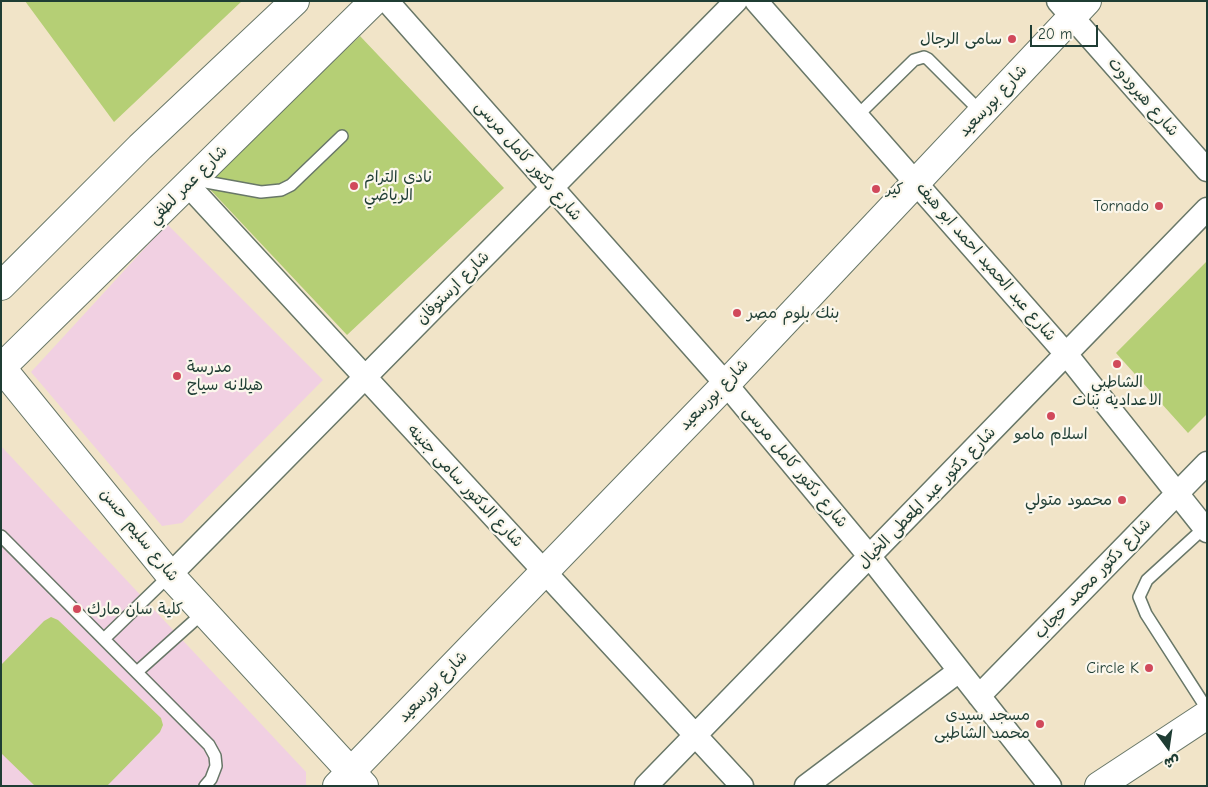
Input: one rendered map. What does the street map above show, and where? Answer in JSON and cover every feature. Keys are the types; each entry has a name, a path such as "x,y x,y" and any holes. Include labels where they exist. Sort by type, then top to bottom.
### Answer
{"main road":[{"path":"1,286 140,147 295,1"},
{"name":"شارع عمر لطفي","path":"1,367 374,1"},
{"name":"شارع بورسعيد","path":"351,781 544,572 726,384 982,113 1073,7"},
{"name":"شارع سليم حسن","path":"1,367 170,574 351,781"},
{"path":"1099,786 1207,715"}],"street":[{"name":"شارع دكتور كامل مرسى","path":"387,1 726,384 870,557 1050,786"},
{"name":"شارع ارستوفان","path":"170,574 736,1"},
{"name":"شارع عبد الحميد احمد ابو هيف","path":"756,1 1067,355 1205,530"},
{"name":"شارع هيرودوت","path":"1073,7 1207,170"},
{"name":"شارع الدكتور سامى جنينه","path":"191,182 365,377 742,786"},
{"name":"شارع دكتور عبد المعطى الخيال","path":"646,786 1207,209"},
{"name":"شارع دكتور محمد حجاب","path":"979,696 1207,463"},
{"path":"806,786 959,671"}],"lane":[{"path":"858,115 914,60 924,58 928,59 982,113"},
{"path":"191,182 261,192 281,190 291,185 342,136"},
{"path":"1205,530 1147,580 1140,597 1146,614 1207,709"},
{"path":"1,536 138,671 209,745 215,756 216,766 211,780 205,786"},
{"path":"105,638 170,574"},
{"path":"138,671 204,612"}],"shaded area":[{"name":"مدرسة هيلانه سياج","path":"167,224 323,380 182,523 162,526 31,372"},
{"name":"كلية سان مارك","path":"1,446 306,772 306,786 1,786"}],"green space":[{"path":"25,1 242,1 114,122"},
{"name":"نادي الترام الرياضي","path":"360,36 504,188 347,335 204,183"},
{"path":"1207,261 1207,414 1188,433 1116,353"},
{"path":"51,617 58,620 161,718 163,725 160,732 107,786 35,786 1,753 1,665 44,621"}],"place":[{"name":"سامى الرجال","path":"1012,39"},
{"name":"نادي الترام الرياضي","path":"354,186"},
{"name":"كير","path":"876,189"},
{"name":"Tornado","path":"1159,206"},
{"name":"بنك بلوم مصر","path":"737,313"},
{"name":"الشاطبي الاعداديه بنات","path":"1117,364"},
{"name":"مدرسة هيلانه سياج","path":"177,376"},
{"name":"اسلام مامو","path":"1051,416"},
{"name":"محمود متولي","path":"1122,500"},
{"name":"كلية سان مارك","path":"77,609"},
{"name":"Circle K","path":"1149,668"},
{"name":"مسجد سيدى محمد الشاطبى","path":"1040,724"}]}
